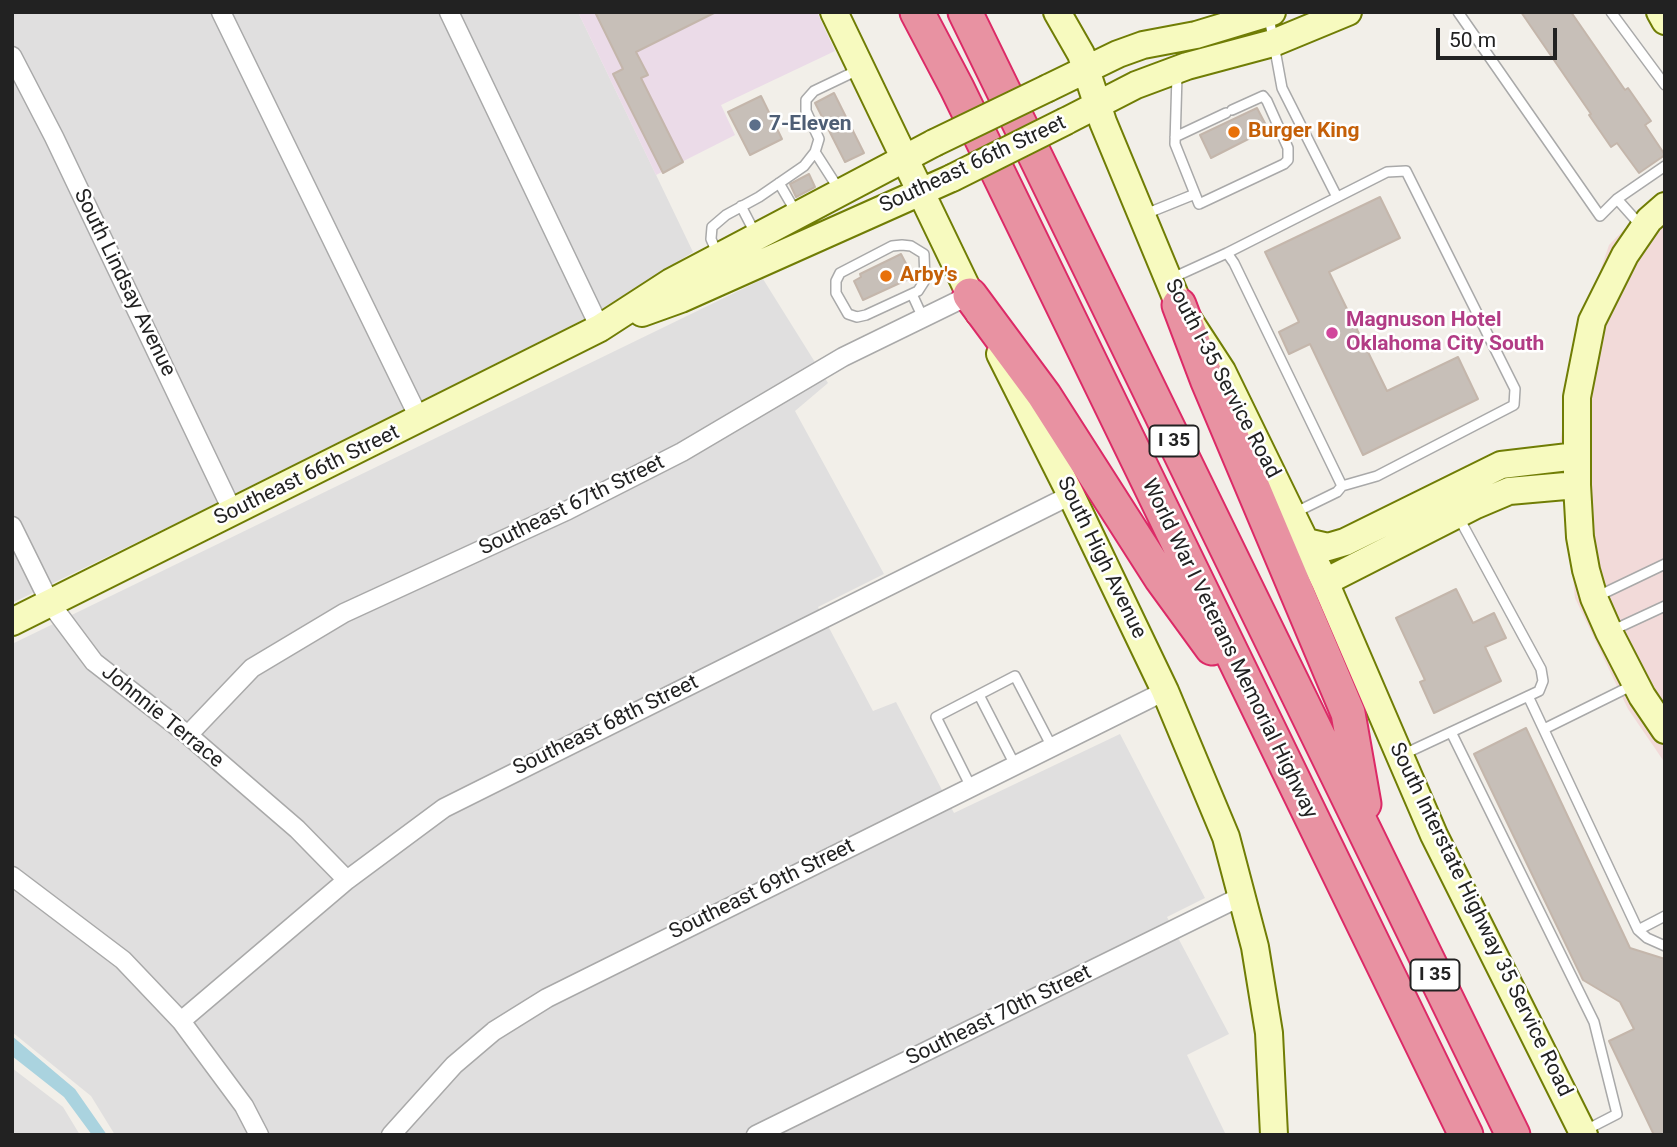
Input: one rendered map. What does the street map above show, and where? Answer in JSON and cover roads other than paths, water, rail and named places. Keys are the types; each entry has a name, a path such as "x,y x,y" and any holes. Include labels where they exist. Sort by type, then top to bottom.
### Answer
{"highway":[{"name":"World War I Veterans Memorial Highway","path":"917,12 980,136 1466,1135"},
{"name":"World War I Veterans Memorial Highway","path":"965,12 1513,1135"},
{"path":"1173,292 1348,713 1371,845"},
{"path":"970,295 1044,395 1161,578 1258,710"},
{"path":"1427,1055 1452,1135"},
{"path":"1499,1105 1521,1135"}],"street":[{"path":"221,12 420,420"},
{"path":"449,12 600,328"},
{"name":"South High Avenue","path":"834,12 920,191 934,248 970,295 1071,495 1165,691 1226,837 1255,947 1269,1033 1274,1135"},
{"name":"South I-35 Service Road","path":"1057,12 1081,54 1098,106 1173,292 1222,371 1325,582 1378,705"},
{"name":"Southeast 66th Street","path":"600,328 681,299 952,178 1136,85 1177,69 1273,43 1348,12"},
{"path":"1660,12 1665,21"},
{"name":"Southeast 66th Street","path":"12,622 600,328 671,282 934,143 1086,69 1143,45 1196,35 1270,13"},
{"name":"South Lindsay Avenue","path":"12,56 54,137 233,512"},
{"path":"1665,206 1643,228 1625,255 1592,321 1577,397 1580,537 1594,598 1636,684 1665,730"},
{"name":"Southeast 67th Street","path":"188,734 252,668 344,612 568,510 682,452 843,357 970,295"},
{"path":"1306,542 1328,547 1345,542 1501,464 1577,456"},
{"path":"1325,582 1509,491 1577,485"},
{"name":"Southeast 68th Street","path":"181,1021 347,880 444,808 1071,495"},
{"name":"Johnnie Terrace","path":"12,526 50,603 94,662 188,734 297,829 347,880"},
{"name":"Southeast 69th Street","path":"391,1135 454,1065 494,1031 547,998 1165,691"},
{"name":"South Interstate Highway 35 Service Road","path":"1378,705 1434,835 1583,1133"},
{"path":"12,876 122,960 181,1021 244,1106 260,1135"},
{"name":"Southeast 70th Street","path":"756,1135 1242,896"}],"lane":[{"path":"1458,12 1600,215 1665,166"},
{"path":"1611,12 1665,85"},
{"path":"1270,13 1282,88 1337,198"},
{"path":"719,257 712,239 712,227 726,215 804,166 815,152 819,139 806,111 806,100 814,91 861,69"},
{"path":"1175,137 1262,96 1267,101 1288,149 1288,160 1199,204 1175,144 1175,137 1177,69"},
{"path":"815,152 841,193"},
{"path":"1173,292 1227,253 1387,172 1406,171 1515,389 1514,405 1377,476 1342,486 1337,492 1292,514"},
{"path":"779,183 798,215"},
{"path":"1142,216 1195,194"},
{"path":"1618,199 1643,228"},
{"path":"741,206 757,237"},
{"path":"892,246 934,248 925,280 918,291 857,317 848,314 836,293 836,281 841,272 892,246"},
{"path":"1227,253 1342,486"},
{"path":"912,294 923,318"},
{"path":"1400,756 1539,691 1543,681 1541,669 1445,491"},
{"path":"1594,598 1665,564"},
{"path":"1609,632 1665,606"},
{"path":"971,787 936,717 1015,676 1052,747"},
{"path":"1544,729 1636,684"},
{"path":"979,695 1015,765"},
{"path":"1528,696 1638,930 1647,938 1665,946"},
{"path":"1451,732 1594,1022 1617,1114 1583,1133"},
{"path":"1638,930 1665,916"}],"water":[{"path":"12,1036 75,1089 107,1135 92,1135 64,1097 12,1056"}],"place":[{"name":"7-Eleven","path":"755,125"},
{"name":"Burger King","path":"1234,132"},
{"name":"Arby's","path":"886,276"},
{"name":"Magnuson Hotel Oklahoma City South","path":"1332,333"}]}
